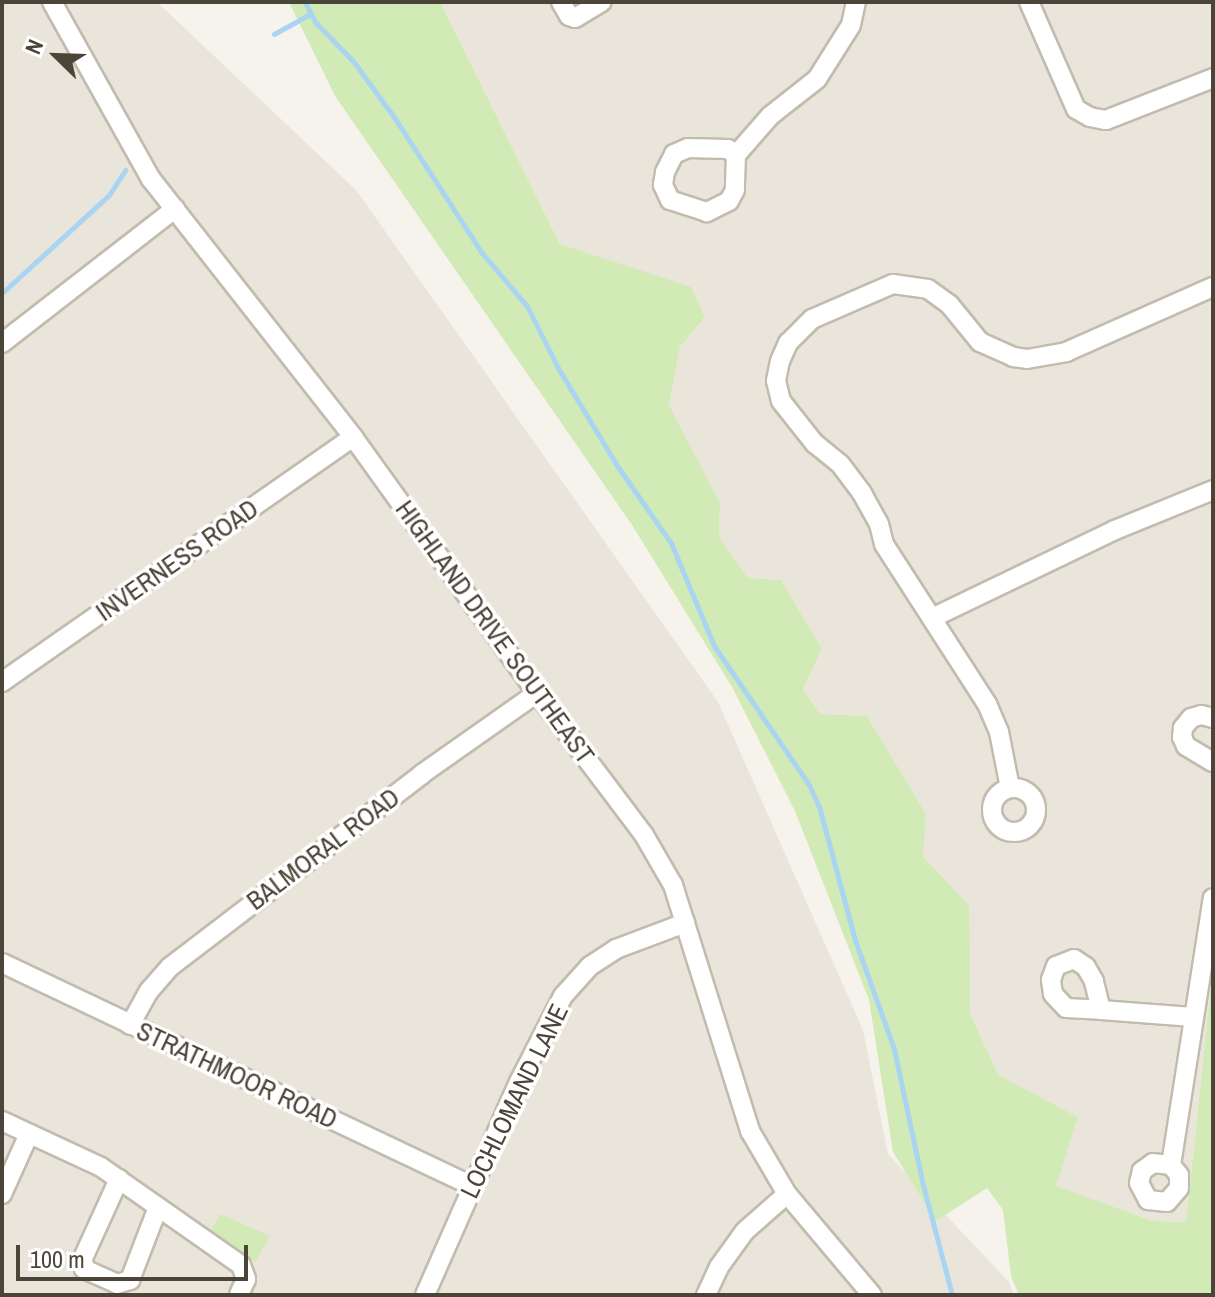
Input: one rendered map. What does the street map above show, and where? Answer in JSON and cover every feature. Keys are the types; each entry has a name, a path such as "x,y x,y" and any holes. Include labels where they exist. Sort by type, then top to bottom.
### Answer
{"street":[{"name":"HIGHLAND DRIVE SOUTHEAST","path":"52,2 151,179 353,437 537,693 644,835 669,877 750,1131 787,1194 872,1295"},
{"path":"561,2 569,16 575,18 602,2"},
{"path":"736,155 728,149 688,148 674,154 665,172 663,185 670,200 707,212 729,201 735,190 736,155 770,116 817,79 851,25 856,2"},
{"path":"1029,2 1076,109 1087,124 1106,120 1213,78"},
{"path":"2,343 175,209"},
{"path":"1010,788 999,732 987,704 884,544 879,524 862,493 840,464 815,444 781,401 776,381 788,343 812,319 893,284 928,289 939,296 983,343 1013,357 1039,359 1066,352 1213,287"},
{"name":"INVERNESS ROAD","path":"2,682 353,437"},
{"path":"932,618 1115,530 1213,490"},
{"name":"BALMORAL ROAD","path":"130,1025 149,991 170,967 422,774 537,693"},
{"path":"1213,718 1201,715 1191,718 1183,728 1182,737 1186,746 1213,762"},
{"path":"1171,1165 1213,898"},
{"name":"LOCHLOMAND LANE","path":"425,1295 472,1186 563,996 590,966 616,949 685,923"},
{"name":"STRATHMOOR ROAD","path":"2,963 472,1186"},
{"path":"1101,1010 1193,1017"},
{"path":"2,1121 119,1179 241,1265 246,1279 239,1295"},
{"path":"2,1194 29,1134"},
{"path":"119,1179 83,1258 84,1269 117,1284 130,1280 158,1207"},
{"path":"706,1295 719,1267 745,1231 787,1194"}],"shaded area":[{"path":"2,2 157,2 356,190 718,702 863,1030 888,1154 1009,1282 1014,1295 2,1295"},
{"path":"440,2 1213,2 1213,968 1186,1222 1153,1221 1055,1186 1078,1117 998,1076 970,1013 968,905 922,857 926,814 867,716 820,714 803,689 822,649 781,580 748,578 719,537 720,503 669,405 680,347 705,317 691,288 560,244"}],"green space":[{"path":"289,2 440,2 560,244 691,287 705,317 680,347 669,405 720,503 719,537 748,578 781,580 822,649 803,689 820,714 867,716 926,814 923,857 969,905 970,1013 998,1075 1078,1117 1056,1186 1153,1221 1186,1222 1213,968 1213,1295 1019,1295 1011,1276 1003,1210 987,1188 936,1221 893,1152 869,1000 795,811 732,687 632,525 335,96"},
{"path":"220,1214 270,1236 255,1262 211,1230"}],"waterway":[{"path":"305,2 315,22 353,61 394,117 482,253 527,306 558,368 618,467 671,543 714,646 809,785 819,806 855,940 894,1049 923,1185 952,1295"},
{"path":"274,34 310,14"},
{"path":"2,293 109,195 125,170"}]}
